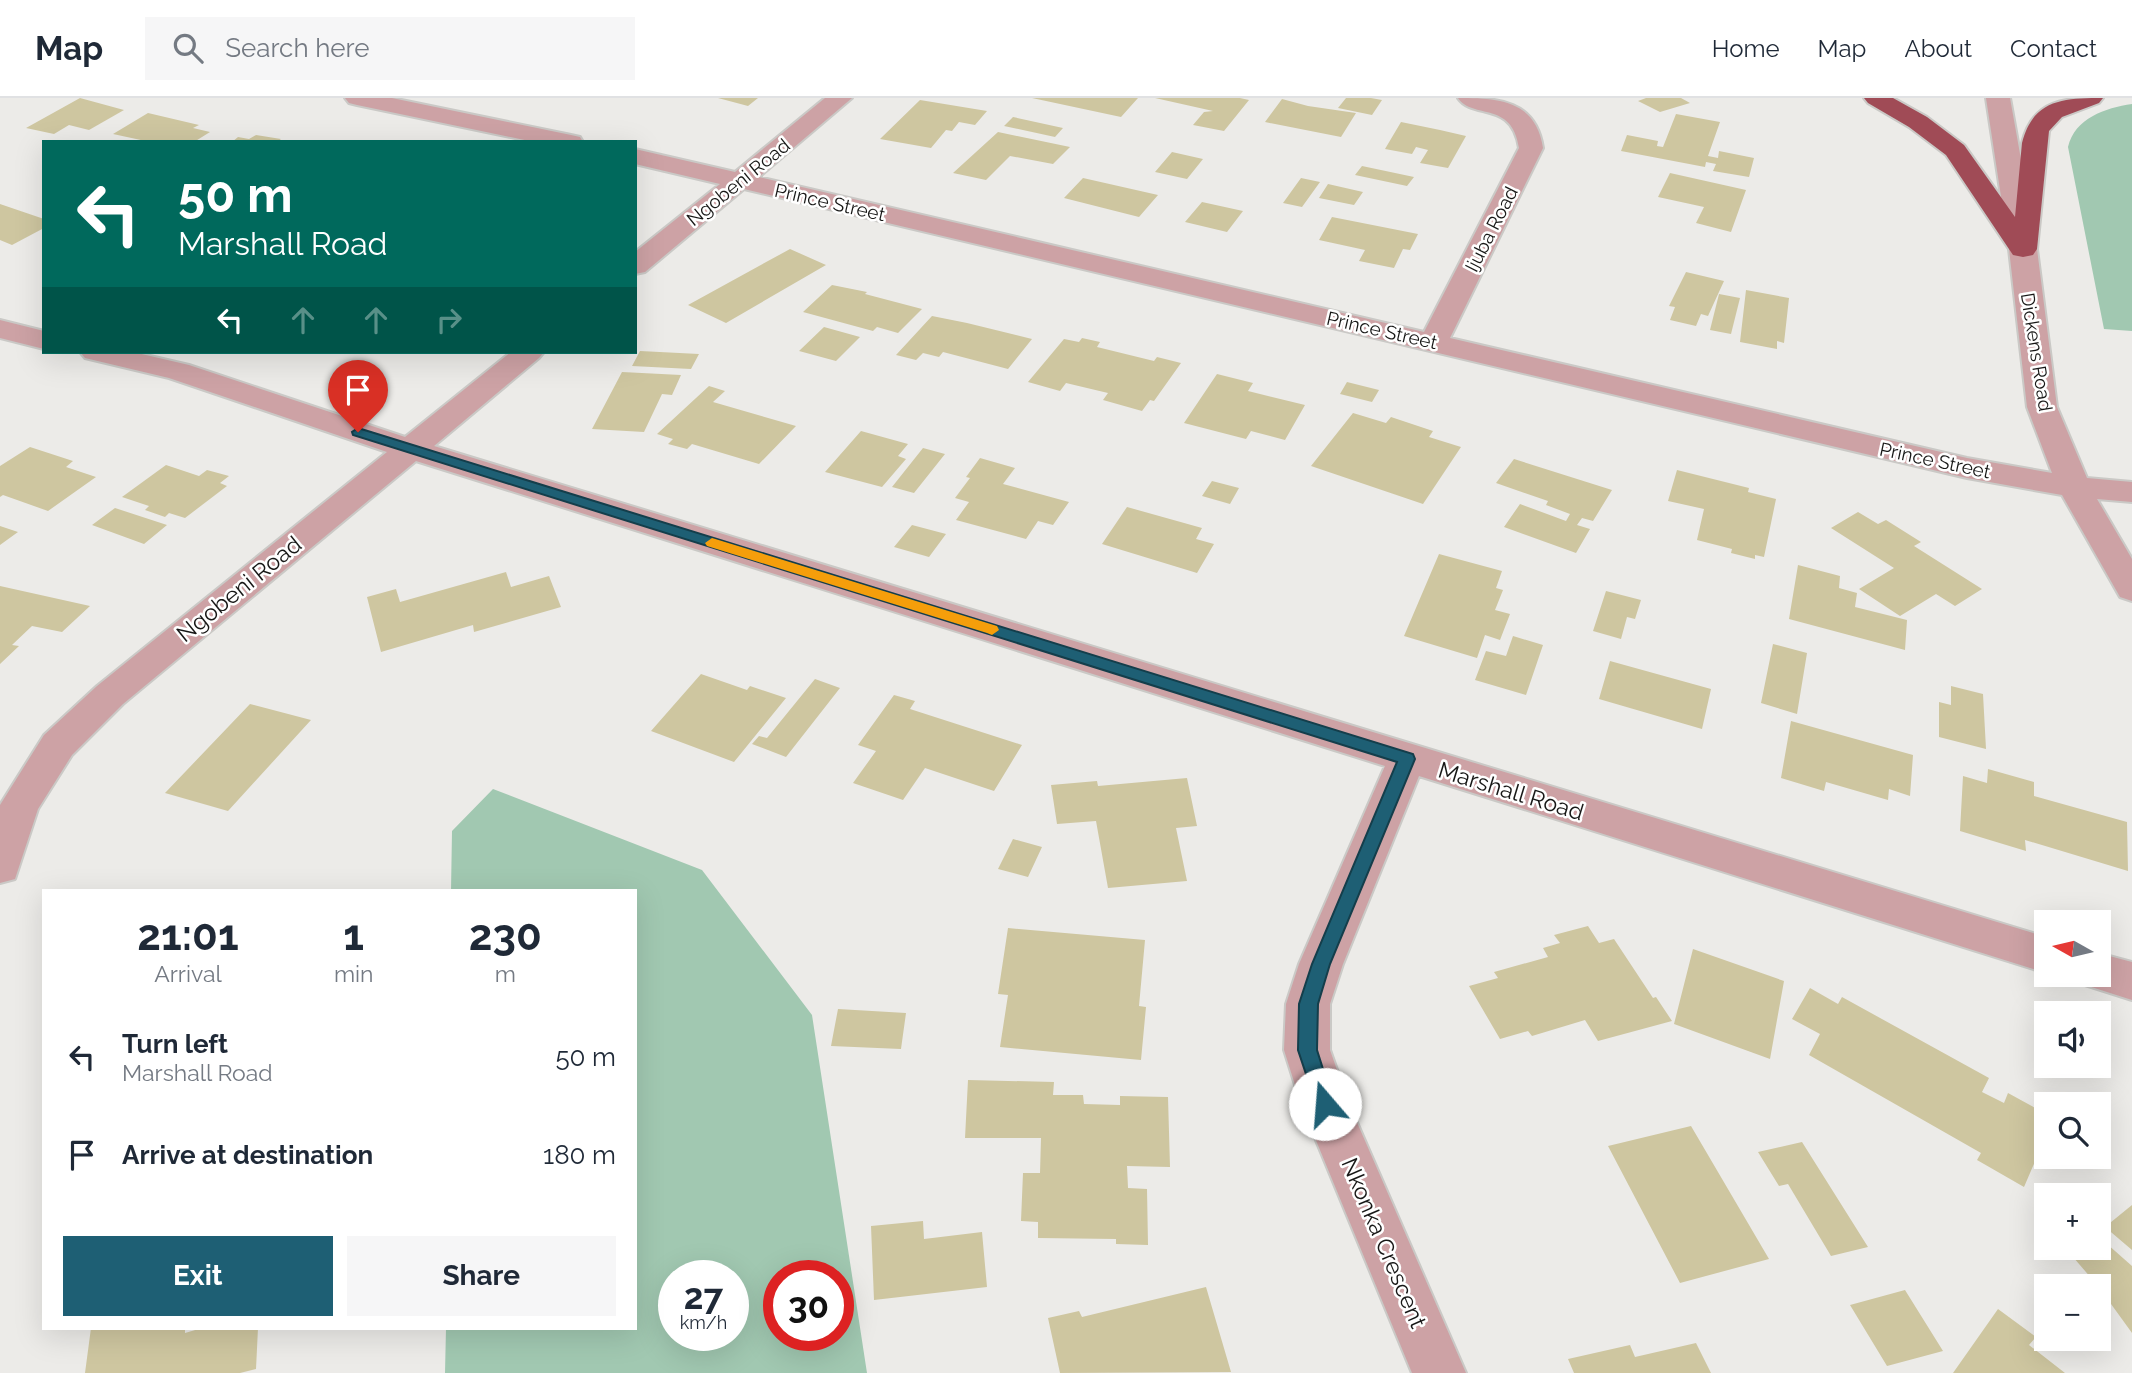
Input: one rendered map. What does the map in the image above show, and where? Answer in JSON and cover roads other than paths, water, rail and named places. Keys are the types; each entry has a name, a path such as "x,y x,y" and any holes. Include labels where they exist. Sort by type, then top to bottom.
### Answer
{"highway":[{"path":"1876,98 1918,121 1955,150 2023,249"},
{"path":"2023,249 2031,195 2034,132 2051,113 2091,98"}],"street":[{"path":"357,98 561,140"},
{"name":"Ngobeni Road","path":"637,263 840,98"},
{"name":"Ijuba Road","path":"1433,342 1531,148 1528,129 1515,117 1488,103 1469,98"},
{"name":"Dickens Road","path":"1998,98 2023,249 2042,407 2074,487 2132,589"},
{"name":"Prince Street","path":"637,156 1967,468 2074,487 2132,492"},
{"path":"0,329 42,340"},
{"name":"Marshall Road","path":"104,354 178,371 409,449 2034,950"},
{"name":"Ngobeni Road","path":"0,867 19,807 58,745 110,695 527,354"},
{"name":"Nkonka Crescent","path":"1407,759 1321,964 1308,1004 1307,1050 1325,1104 1440,1373"},
{"path":"2111,975 2132,981"}]}
